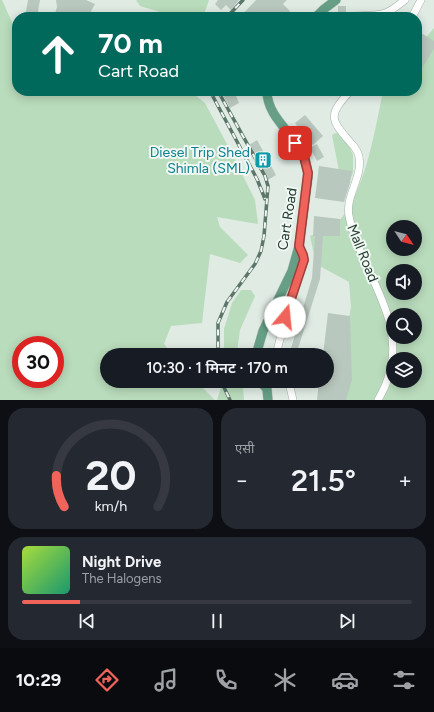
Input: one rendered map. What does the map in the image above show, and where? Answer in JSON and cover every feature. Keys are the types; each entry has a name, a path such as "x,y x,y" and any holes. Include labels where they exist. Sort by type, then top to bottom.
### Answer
{"main road":[{"path":"321,12 336,0"},
{"name":"Cart Road","path":"258,348 263,330 291,274 299,246 308,177 304,157 272,110 268,102 267,96"},
{"path":"265,388 268,392 268,400"}],"street":[{"path":"386,12 405,0"},
{"path":"415,12 421,0"},
{"name":"Mall Road","path":"346,96 339,104 334,116 334,121 359,154 360,165 348,214 362,256 387,309 392,332 393,344 390,371 378,400"},
{"path":"278,348 289,303 303,265 304,257 299,246"},
{"path":"290,388 293,400"}],"green space":[{"path":"0,0 2,0 12,22 12,96 196,96 205,103 228,146 255,200 258,224 217,217 220,227 248,255 240,263 210,254 202,323 171,326 164,344 167,348 100,348 100,388 203,388 215,400 0,400"},
{"path":"136,0 209,0 205,12 160,12 140,6"},
{"path":"434,28 434,400 343,400 341,359 351,307 349,282 316,264 310,236 331,229 344,215 353,200 360,183 372,144 382,96 422,96 422,42"},
{"path":"336,133 344,134 353,155 353,173 346,188 339,171 332,135"},
{"path":"241,290 251,290 255,296 240,330 238,348 224,348 224,329 232,303"},
{"path":"221,388 243,388 244,400 217,400"}],"building":[{"path":"28,0 40,0 38,12 26,12"},
{"path":"56,0 86,0 95,4 91,12 56,12 57,7"},
{"path":"218,0 239,0 231,10 226,5 221,10 215,4"},
{"path":"256,0 287,0 283,4 290,11 289,12 245,12"},
{"path":"338,6 346,6 346,12 338,12"},
{"path":"422,34 434,41 434,49 422,68"},
{"path":"224,96 236,96 239,103 230,108"},
{"path":"305,115 323,136 313,145 295,123"},
{"name":"Diesel Trip Shed Shimla (SML)","path":"257,140 276,175 268,180 249,145"},
{"path":"317,144 324,157 317,161 310,148"},
{"path":"319,166 352,171 344,202 315,198"},
{"path":"314,216 340,219 340,236 323,236 320,279 298,348 291,348 312,278 315,236 313,236"},
{"path":"328,313 350,316 352,380 346,400 317,400 318,388 334,388 334,348 324,348"}],"railway":[{"path":"232,12 243,0"},
{"path":"213,96 257,179 265,199"},
{"path":"218,348 218,323 227,302 255,264 261,251 264,236 268,186 265,176 221,96"},
{"path":"224,388 230,400"}],"place":[{"name":"Diesel Trip Shed Shimla (SML)","path":"263,160"}],"route":[{"path":"285,317 304,260 299,246 308,173 304,157 295,143"}]}
